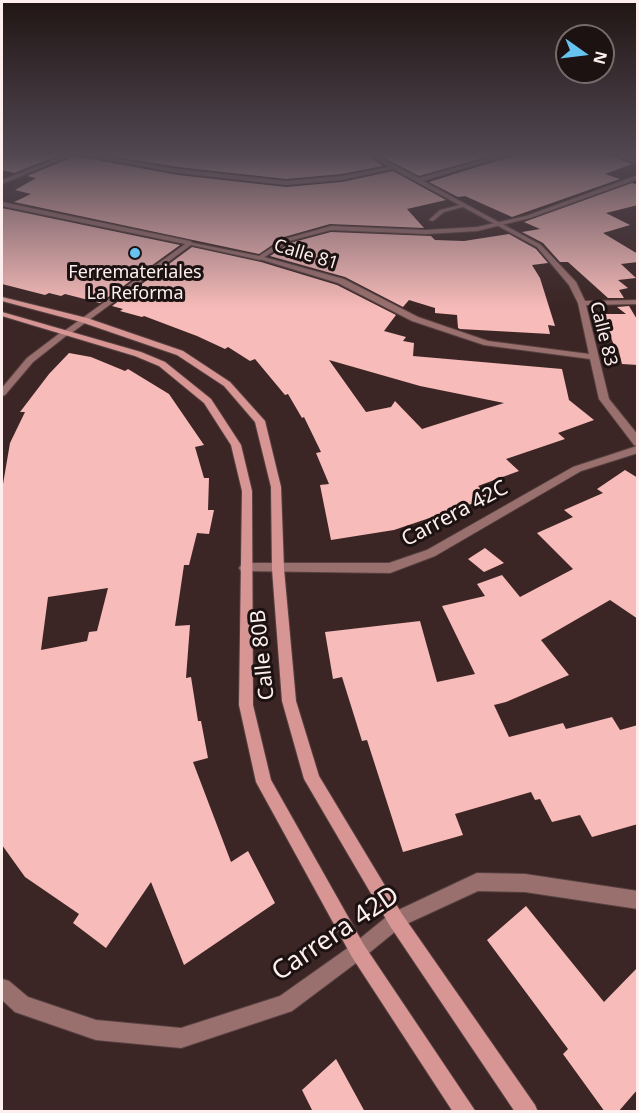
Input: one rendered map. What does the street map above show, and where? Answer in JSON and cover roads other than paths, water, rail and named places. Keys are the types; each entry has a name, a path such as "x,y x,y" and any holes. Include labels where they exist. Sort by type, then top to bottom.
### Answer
{"main road":[{"name":"Calle 80B","path":"2,299 84,320 180,353 227,384 260,421 276,487 278,568 289,701 312,779 396,920 528,1112"},
{"name":"Calle 80B","path":"2,314 68,332 162,364 208,401 236,445 248,491 245,568 246,705 264,782 358,951 466,1112"}],"street":[{"name":"Calle 81","path":"11,206 260,258 341,281 415,320 487,343 593,357"},
{"name":"Calle 83","path":"466,206 539,246 573,284 582,303 604,399 638,443"},
{"path":"260,258 294,237 337,227 440,232 498,225 558,206"},
{"path":"2,393 30,360 190,243"},
{"path":"582,303 638,302"},
{"name":"Carrera 42C","path":"245,568 390,568 431,553 577,469 638,449"},
{"name":"Carrera 42D","path":"2,988 22,1005 96,1030 180,1038 285,1004 396,920 477,882 525,883 638,900"}],"lane":[{"path":"431,220 442,211 461,206"}],"place":[{"name":"Ferremateriales La Reforma","path":"135,253"}]}
